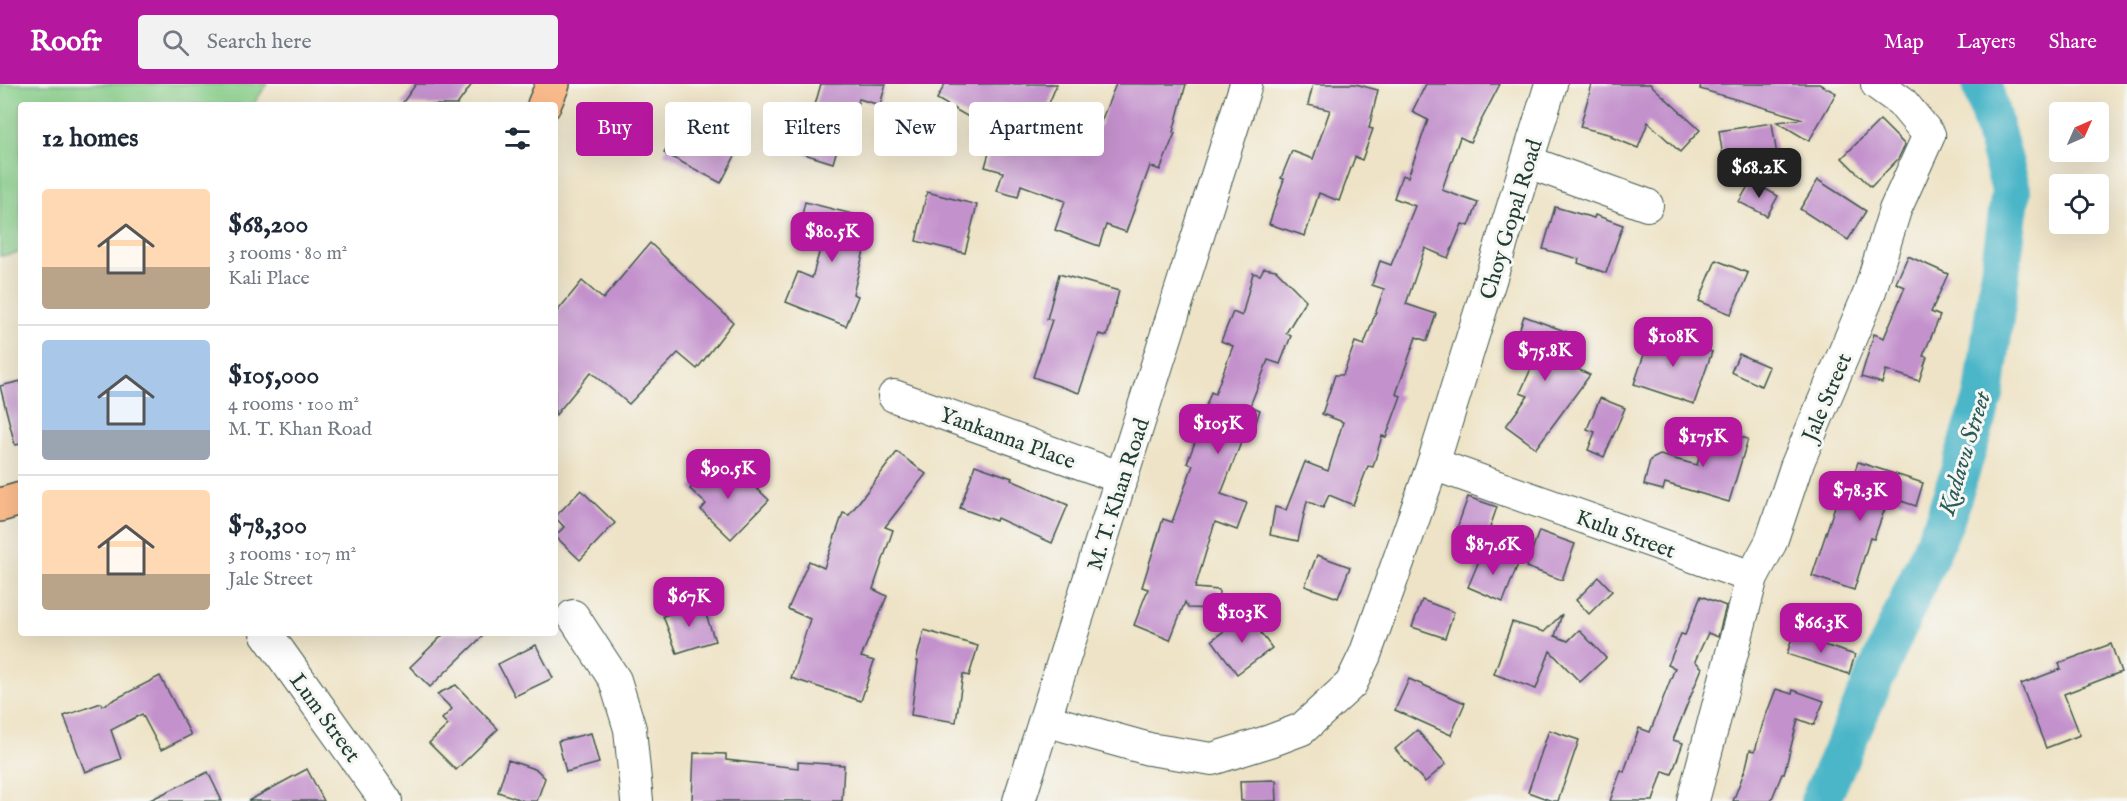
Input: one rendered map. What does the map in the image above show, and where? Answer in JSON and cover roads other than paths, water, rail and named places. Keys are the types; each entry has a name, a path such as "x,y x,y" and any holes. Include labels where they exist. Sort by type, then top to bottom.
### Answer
{"main road":[{"path":"545,102 553,84"},
{"path":"0,505 18,500"}],"street":[{"name":"M. T. Khan Road","path":"1019,801 1246,84"},
{"name":"Choy Gopal Road","path":"1045,720 1149,749 1212,759 1302,729 1351,684 1365,655 1433,464 1551,84"},
{"name":"Jale Street","path":"1693,801 1752,577 1771,542 1796,467 1869,294 1894,210 1929,135 1902,101 1876,84"},
{"path":"1527,162 1647,205"},
{"name":"Yankanna Place","path":"894,396 1122,478"},
{"name":"Kulu Street","path":"1433,464 1752,577"},
{"path":"573,616 615,680 630,729 637,801"},
{"name":"Lum Street","path":"268,636 386,801"}],"waterway":[{"name":"Kadavu Street","path":"1820,801 1945,519 1984,395 2011,190 1982,84"}]}
